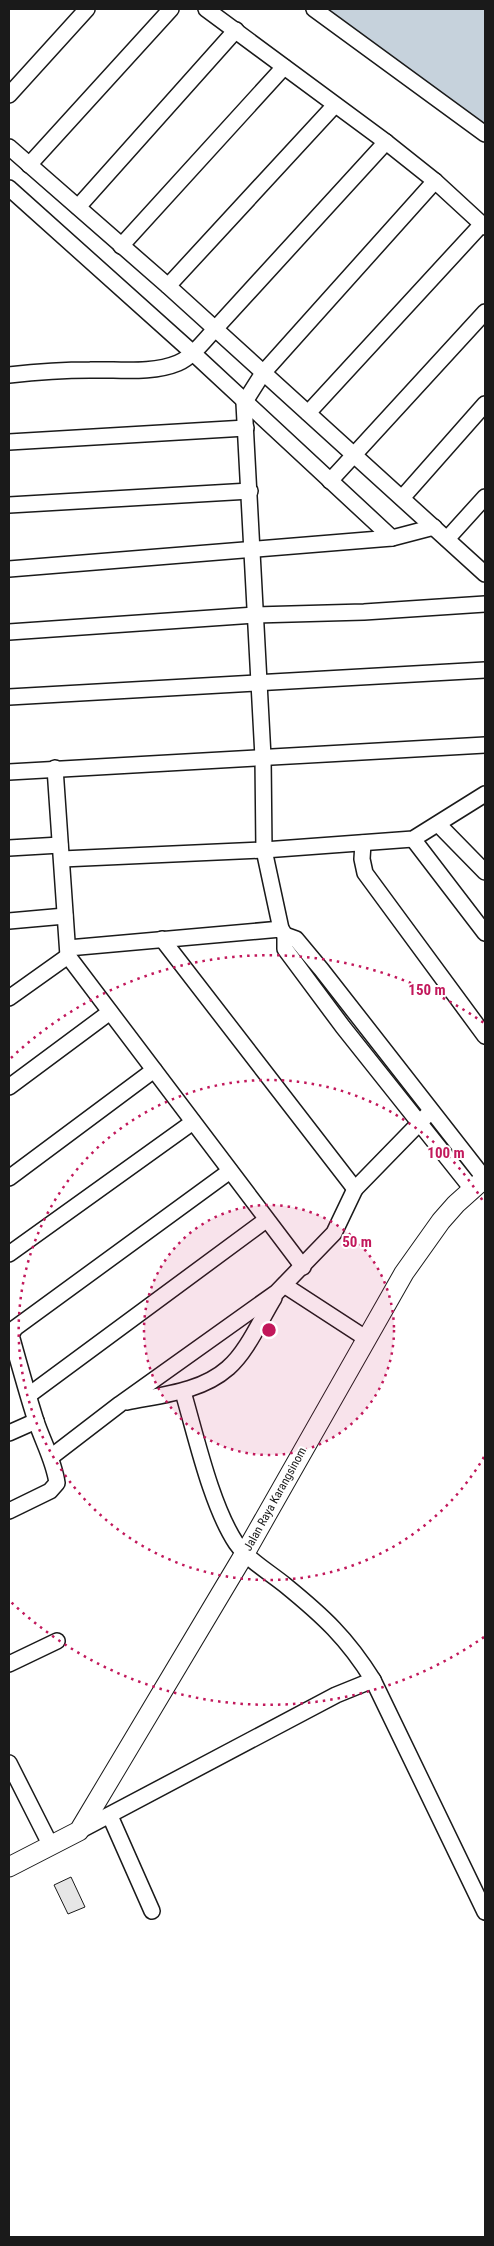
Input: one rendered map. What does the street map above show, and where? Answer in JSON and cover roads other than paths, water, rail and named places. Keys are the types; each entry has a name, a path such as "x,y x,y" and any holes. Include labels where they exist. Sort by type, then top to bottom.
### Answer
{"street":[{"path":"9,95 86,9"},
{"path":"29,165 170,9"},
{"path":"206,9 386,142 434,181 484,226 308,413"},
{"path":"314,9 485,134"},
{"path":"78,206 236,30"},
{"path":"121,246 284,67"},
{"path":"168,286 335,106"},
{"path":"9,375 55,370 168,366 180,362 193,353 215,330 386,142"},
{"path":"9,147 168,286 485,574"},
{"path":"434,181 263,373 244,402 253,548 257,684 263,757 264,850 283,932 285,949 343,1027 419,1122 481,1182"},
{"path":"9,188 193,353 392,538"},
{"path":"330,480 485,312"},
{"path":"402,498 485,404"},
{"path":"9,442 246,428"},
{"path":"9,505 250,491"},
{"path":"448,539 485,497"},
{"path":"9,569 392,538 434,527"},
{"path":"9,632 255,615 364,612 485,604"},
{"path":"9,697 485,670"},
{"path":"9,772 485,745"},
{"path":"55,768 68,952 110,1012 303,1267"},
{"path":"9,848 61,852 264,850 413,839 485,794"},
{"path":"438,824 485,872"},
{"path":"413,839 485,933"},
{"path":"363,843 362,859 365,873 485,1036"},
{"path":"9,921 65,916"},
{"path":"9,998 68,952 162,939 283,932 296,939 431,1111 481,1182"},
{"path":"162,939 354,1190"},
{"path":"9,988 25,986"},
{"path":"9,1087 110,1012"},
{"path":"9,1178 154,1070"},
{"path":"51,1457 120,1404 281,1288 334,1233 354,1190 431,1111"},
{"path":"9,1254 193,1122"},
{"path":"9,1511 50,1491 57,1483 51,1457 36,1422 29,1395 13,1362 11,1335 19,1323 230,1171"},
{"name":"Jalan Raya Karangsinom","path":"79,1831 245,1553 422,1245 450,1210 481,1182"},
{"path":"29,1395 266,1220"},
{"path":"281,1288 367,1339"},
{"path":"120,1404 183,1392 228,1368 250,1339 281,1288"},
{"path":"183,1392 215,1497 236,1542 245,1553 301,1598 344,1638 357,1654 480,1890 485,1912"},
{"path":"9,1433 36,1422"},
{"path":"9,1664 57,1641"},
{"path":"9,1867 110,1816 336,1695 372,1680"},
{"path":"9,1762 51,1846"},
{"path":"110,1816 152,1911"}]}
